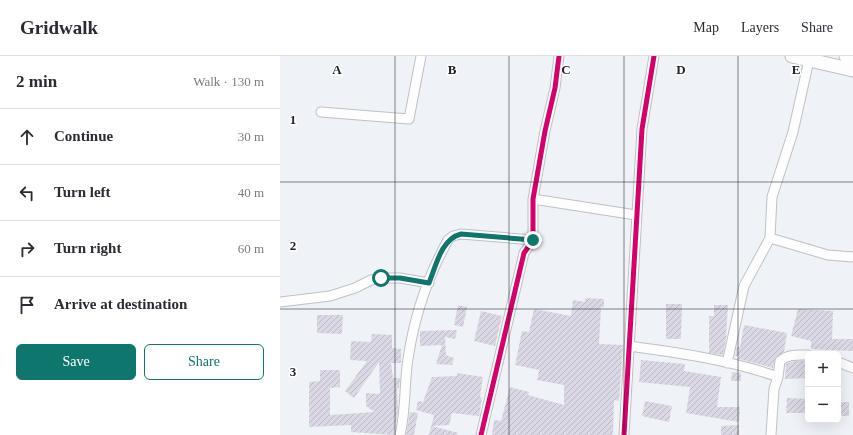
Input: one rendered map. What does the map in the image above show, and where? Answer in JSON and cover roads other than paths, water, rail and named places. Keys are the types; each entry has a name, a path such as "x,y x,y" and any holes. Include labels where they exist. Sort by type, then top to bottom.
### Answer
{"main road":[{"path":"792,56 853,70"},
{"path":"846,56 853,58"}],"street":[{"path":"321,112 409,119 421,56"},
{"path":"480,435 524,253 533,240 533,199 545,131 556,88 559,56"},
{"path":"624,435 642,129 654,56"},
{"path":"727,363 744,286 770,238 772,197 793,132 809,60"},
{"path":"533,199 636,215"},
{"path":"400,435 408,359 414,328 429,283 444,246 448,240 453,236 461,234 533,240"},
{"path":"770,238 828,255 853,257"},
{"path":"280,302 330,296 354,288 371,280 381,278 400,278 429,283"},
{"path":"629,346 727,363 778,377"},
{"path":"771,435 774,389 778,377 780,361 784,357 790,355 805,355"},
{"path":"841,363 853,368"}]}
